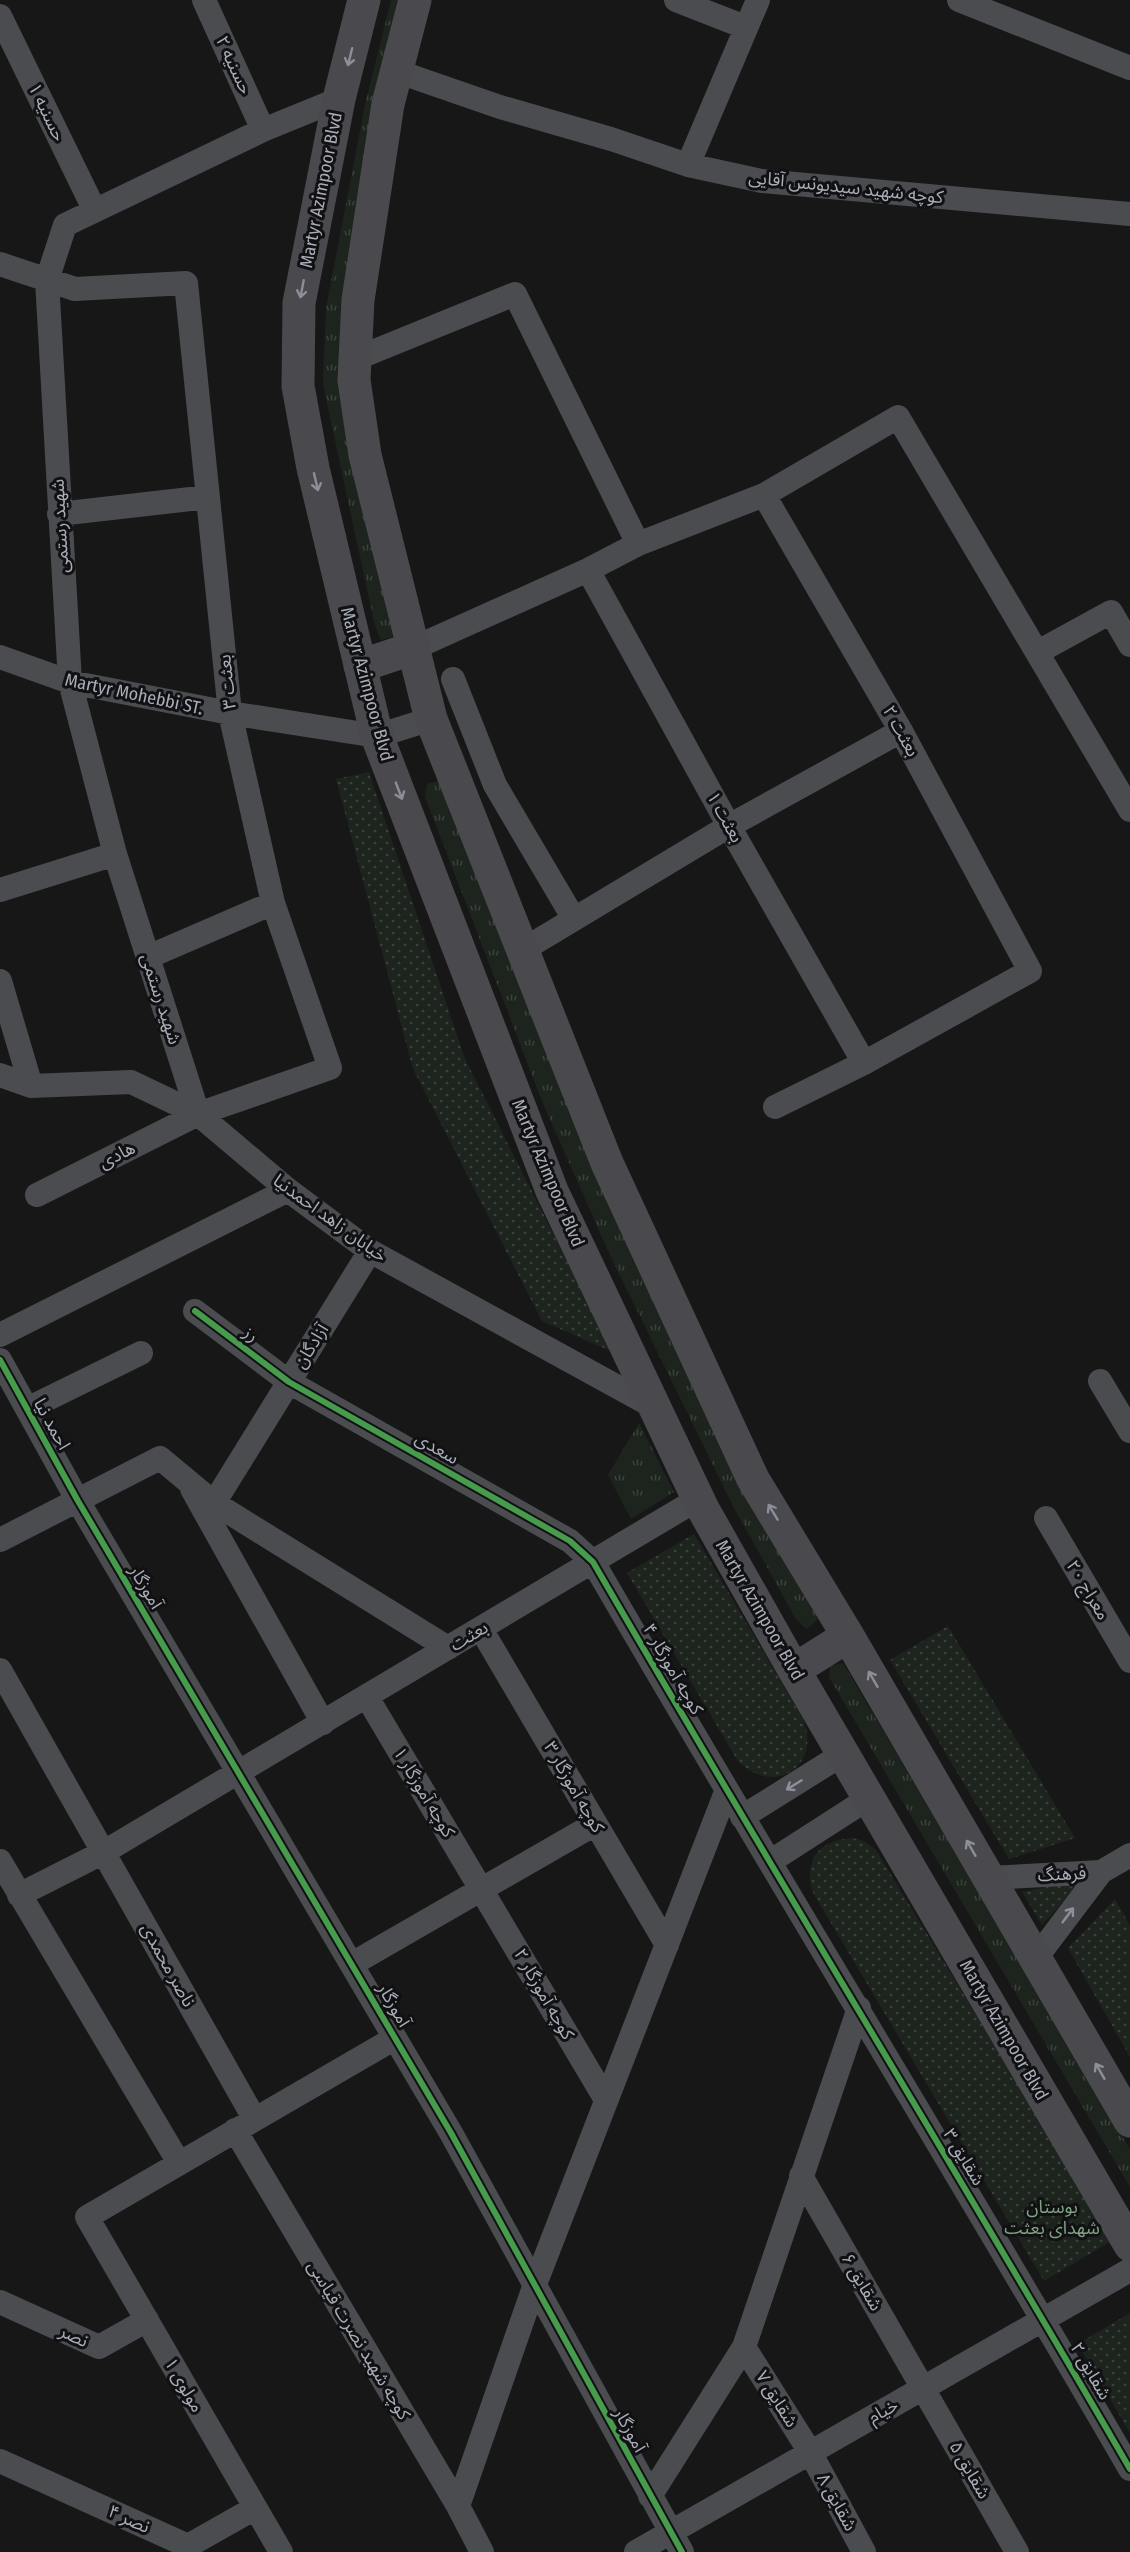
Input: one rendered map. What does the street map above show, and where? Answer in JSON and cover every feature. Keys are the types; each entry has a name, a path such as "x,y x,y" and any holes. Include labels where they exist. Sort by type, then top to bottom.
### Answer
{"main road":[{"name":"Martyr Azimpoor Blvd","path":"364,0 339,99 300,303 298,386 313,468 377,736 552,1191 698,1499 794,1670 1130,2245"},
{"path":"415,0 388,104 358,300 354,380 365,455 431,719 521,951 607,1163 753,1479 848,1636 1130,2121"},
{"path":"360,666 414,648"},
{"path":"794,1670 848,1636"}],"street":[{"name":"حسنیه ۲","path":"204,0 263,130"},
{"path":"676,0 745,27"},
{"path":"688,165 758,0"},
{"path":"959,0 1130,68"},
{"name":"حسنیه ۱","path":"0,16 94,209"},
{"name":"کوچه شهید سیدیونس آقایی","path":"396,71 500,108 611,139 688,165 762,181 1130,214"},
{"name":"شهید رستمی","path":"198,1114 115,854 70,682 47,280 65,225 94,209 263,130 339,99"},
{"path":"0,264 47,280"},
{"name":"بعثت ۳","path":"47,280 75,289 186,283 230,713 273,903 330,1068"},
{"path":"355,359 515,294 638,544"},
{"path":"414,648 588,570 638,544 764,495 898,417 1130,810"},
{"name":"بعثت ۲","path":"764,495 901,731 1030,971 864,1064"},
{"path":"59,514 208,497"},
{"name":"بعثت ۱","path":"588,570 864,1064"},
{"path":"1038,652 1111,612 1130,645"},
{"name":"Martyr Mohebbi ST.","path":"0,657 70,682 230,713 377,736"},
{"path":"453,679 495,784 574,919"},
{"path":"377,736 431,719"},
{"path":"521,951 729,826 901,731"},
{"path":"0,891 115,854"},
{"path":"148,957 273,903"},
{"path":"0,981 31,1086"},
{"path":"775,1107 864,1064"},
{"name":"هادی","path":"37,1195 198,1114 330,1068"},
{"name":"خیابان زاهد احمدنیا","path":"0,1075 31,1086 131,1082 198,1114 288,1190 370,1251 654,1407"},
{"path":"0,1335 288,1190"},
{"name":"آزادگان","path":"214,1503 370,1251"},
{"name":"رز","path":"195,1311 289,1382"},
{"path":"27,1408 141,1353"},
{"name":"احمد نیا","path":"0,1360 78,1501"},
{"path":"1100,1381 1130,1431"},
{"name":"سعدی","path":"289,1382 570,1541 593,1562"},
{"path":"0,1540 160,1458 214,1503 448,1648"},
{"path":"186,1479 323,1723"},
{"name":"بعثت","path":"19,1895 104,1852 698,1499"},
{"name":"آموزگار","path":"78,1501 451,2133 650,2496 671,2545"},
{"name":"معراج ۲۰","path":"1046,1518 1130,1661"},
{"name":"کوچه آموزگار ۴","path":"593,1562 726,1792 771,1861"},
{"name":"کوچه آموزگار ۳","path":"481,1629 667,1945"},
{"name":"ناصر محمدی","path":"0,1670 104,1852 244,2124"},
{"name":"کوچه آموزگار ۱","path":"367,1697 482,1888"},
{"path":"742,1817 843,1754"},
{"path":"458,2506 534,2287 726,1792"},
{"path":"771,1861 869,1798"},
{"path":"352,1964 596,1824"},
{"name":"شقایق ۳","path":"771,1861 1044,2320"},
{"name":"فرهنگ","path":"989,1878 1101,1872 1128,1861"},
{"path":"0,1862 179,2163 395,2038"},
{"path":"1036,1958 1101,1872"},
{"name":"کوچه آموزگار ۲","path":"482,1888 606,2100"},
{"path":"650,2496 744,2347 859,2008"},
{"name":"کوچه شهید نصرت قیاسی","path":"244,2124 482,2552"},
{"name":"مولوی ۱","path":"179,2163 87,2217 282,2552"},
{"name":"شقایق ۶","path":"801,2176 923,2388"},
{"name":"خیام","path":"636,2552 671,2545 810,2452 1130,2270"},
{"name":"نصر","path":"0,2302 99,2347 147,2320"},
{"name":"شقایق ۲","path":"1044,2320 1130,2469"},
{"name":"شقایق ۷","path":"744,2347 810,2452"},
{"name":"شقایق ۵","path":"923,2388 1017,2552"},
{"name":"شقایق ۸","path":"810,2452 864,2552"},
{"name":"نصر ۴","path":"0,2461 188,2546 255,2508"}],"green space":[{"path":"391,0 408,0 351,257 397,621 392,637 381,640 375,626 323,384 326,308 365,105"},
{"path":"369,772 465,1059 613,1352 542,1321 413,1069 336,779"},
{"path":"440,780 448,794 558,1081 651,1297 697,1390 818,1619 807,1629 796,1619 733,1506 609,1253 542,1101 425,797 427,784"},
{"path":"639,1423 674,1492 631,1519 608,1475"},
{"path":"694,1534 803,1719 807,1736 806,1752 800,1764 790,1772 777,1777 764,1776 749,1770 736,1758 627,1573"},
{"path":"948,1626 1075,1838 1009,1859 890,1660"},
{"path":"843,1663 1130,2149 1130,2187 829,1677 830,1666"},
{"name":"بوستان شهدای بعثت","path":"853,1838 866,1842 876,1850 1113,2240 1044,2281 812,1891 810,1869 817,1853 832,1842"},
{"path":"1084,1879 1042,1925 1022,1892"},
{"path":"1115,1899 1130,1926 1130,2057 1068,1948"},
{"path":"1130,2313 1130,2433 1078,2344"}],"cycle path":[{"path":"195,1311 289,1382 570,1541 593,1562 1130,2469"},
{"path":"0,1360 78,1501 451,2133 682,2552"}]}
